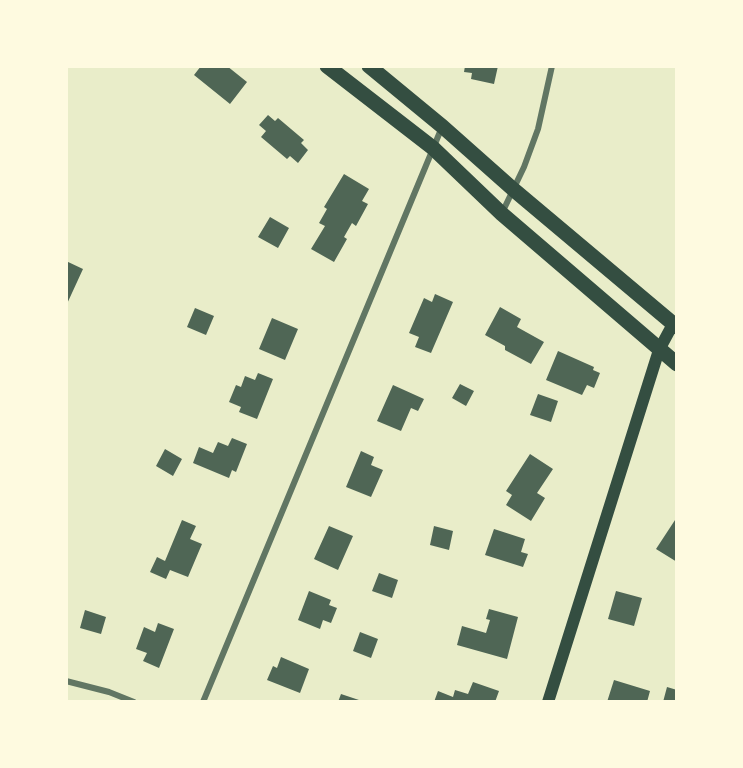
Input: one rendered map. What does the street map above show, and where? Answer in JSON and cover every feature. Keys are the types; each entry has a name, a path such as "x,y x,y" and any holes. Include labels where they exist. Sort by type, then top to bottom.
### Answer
{"main road":[{"path":"327,66 433,148 502,214 677,364"},
{"path":"369,66 675,326 659,350 548,702"}],"street":[{"path":"502,214 538,129 552,66"},
{"path":"203,702 442,126"},
{"path":"66,681 109,692 134,702"}],"building":[{"path":"201,66 227,66 247,82 230,104 194,75"},
{"path":"465,66 498,66 494,84 471,79 472,73 464,72"},
{"path":"268,115 275,121 278,118 304,140 301,143 308,150 298,163 290,156 287,159 261,137 266,131 259,125"},
{"path":"344,174 369,189 362,201 368,204 356,226 352,223 344,237 347,239 334,262 311,249 325,226 319,223 327,209 324,207"},
{"path":"270,217 289,228 278,248 258,237"},
{"path":"66,261 83,269 66,306"},
{"path":"435,294 453,302 431,353 415,347 419,337 409,333 424,298 432,302"},
{"path":"500,307 521,319 517,327 544,342 531,364 505,350 505,346 485,335"},
{"path":"195,308 214,316 206,335 187,327"},
{"path":"272,318 298,329 285,360 259,349"},
{"path":"558,351 594,367 593,370 600,373 594,388 587,385 582,395 546,380"},
{"path":"258,373 273,379 257,419 239,412 241,407 229,402 236,385 241,387 245,376 255,380"},
{"path":"460,384 474,391 466,406 452,398"},
{"path":"393,385 424,399 418,411 411,408 401,431 377,421"},
{"path":"538,394 558,401 551,422 530,415"},
{"path":"232,438 247,444 236,472 232,470 229,478 193,463 199,447 213,453 218,442 228,446"},
{"path":"165,449 182,459 173,476 156,466"},
{"path":"361,451 374,457 371,465 383,470 371,497 346,487"},
{"path":"530,454 553,469 537,493 545,498 531,521 506,505 512,495 506,491"},
{"path":"677,517 677,562 656,549"},
{"path":"182,520 196,526 190,539 202,544 188,577 170,570 166,579 150,572 157,557 165,561"},
{"path":"329,526 353,536 338,570 314,559"},
{"path":"434,526 453,531 449,550 430,545"},
{"path":"494,529 525,539 521,552 528,554 523,567 485,555"},
{"path":"379,573 398,580 392,598 372,591"},
{"path":"309,591 331,600 329,605 337,608 331,623 323,620 320,629 298,620"},
{"path":"616,591 642,598 634,626 608,619"},
{"path":"489,609 518,617 507,659 457,645 462,626 486,633 490,620 486,619"},
{"path":"85,610 106,617 101,634 80,628"},
{"path":"158,623 174,629 159,668 143,661 147,653 136,649 144,627 155,632"},
{"path":"360,632 378,639 371,658 353,651"},
{"path":"281,657 309,669 300,693 267,680 273,666 277,668"},
{"path":"614,680 650,691 647,702 607,702"},
{"path":"473,682 499,691 495,702 434,702 438,691 453,697 455,690 468,694"},
{"path":"667,687 677,690 677,702 663,702"},
{"path":"341,694 359,700 358,702 338,702"}]}
